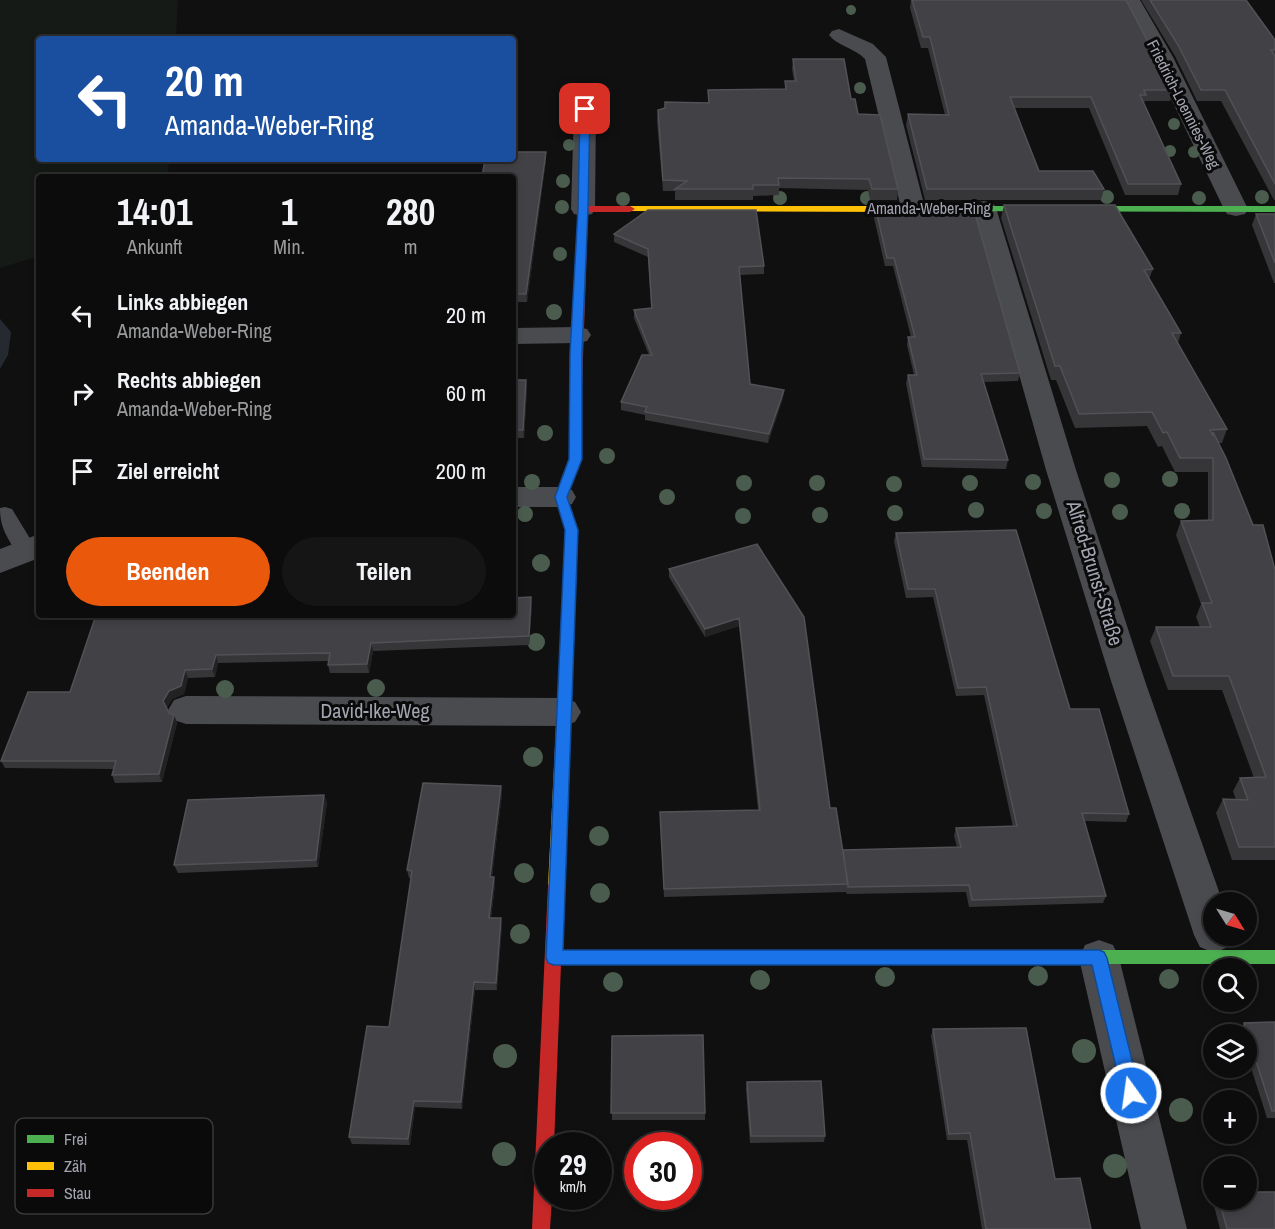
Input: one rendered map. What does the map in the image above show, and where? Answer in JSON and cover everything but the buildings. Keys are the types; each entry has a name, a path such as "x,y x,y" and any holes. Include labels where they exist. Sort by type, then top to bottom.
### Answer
{"street":[{"name":"Friedrich-Loennies-Weg","path":"1130,0 1162,57 1236,208"},
{"path":"839,35 866,48 875,57 913,208"},
{"path":"542,1229 572,530 561,497 576,459 577,335 585,109"},
{"name":"Alfred-Brunst-Straße","path":"984,208 1061,470 1129,684 1203,904"},
{"name":"Amanda-Weber-Ring","path":"583,209 1275,209"},
{"path":"516,336 577,335"},
{"path":"516,497 561,497"},
{"name":"David-Ike-Weg","path":"186,710 563,712"},
{"path":"554,957 1099,958 1203,945"},
{"path":"1229,946 1275,957"},
{"path":"1099,958 1164,1229"}],"lane":[{"path":"5,514 22,552"}],"shaded area":[{"path":"0,0 178,0 176,36 36,36 36,162 169,162 168,174 36,174 36,257 0,268"},
{"path":"0,319 11,332 8,355 0,369"}],"traffic: fast":[{"path":"895,209 1275,209"},
{"path":"942,957 1275,957"}],"traffic: slow":[{"path":"630,209 895,209"},
{"path":"556,886 572,530 561,497 576,459 576,387"},
{"path":"554,957 942,957"}],"traffic: jam":[{"path":"576,387 583,209 630,209"},
{"path":"541,1229 556,886"}],"route":[{"path":"585,109 576,353 576,459 561,497 572,530 554,957 1099,958 1131,1093"}]}
